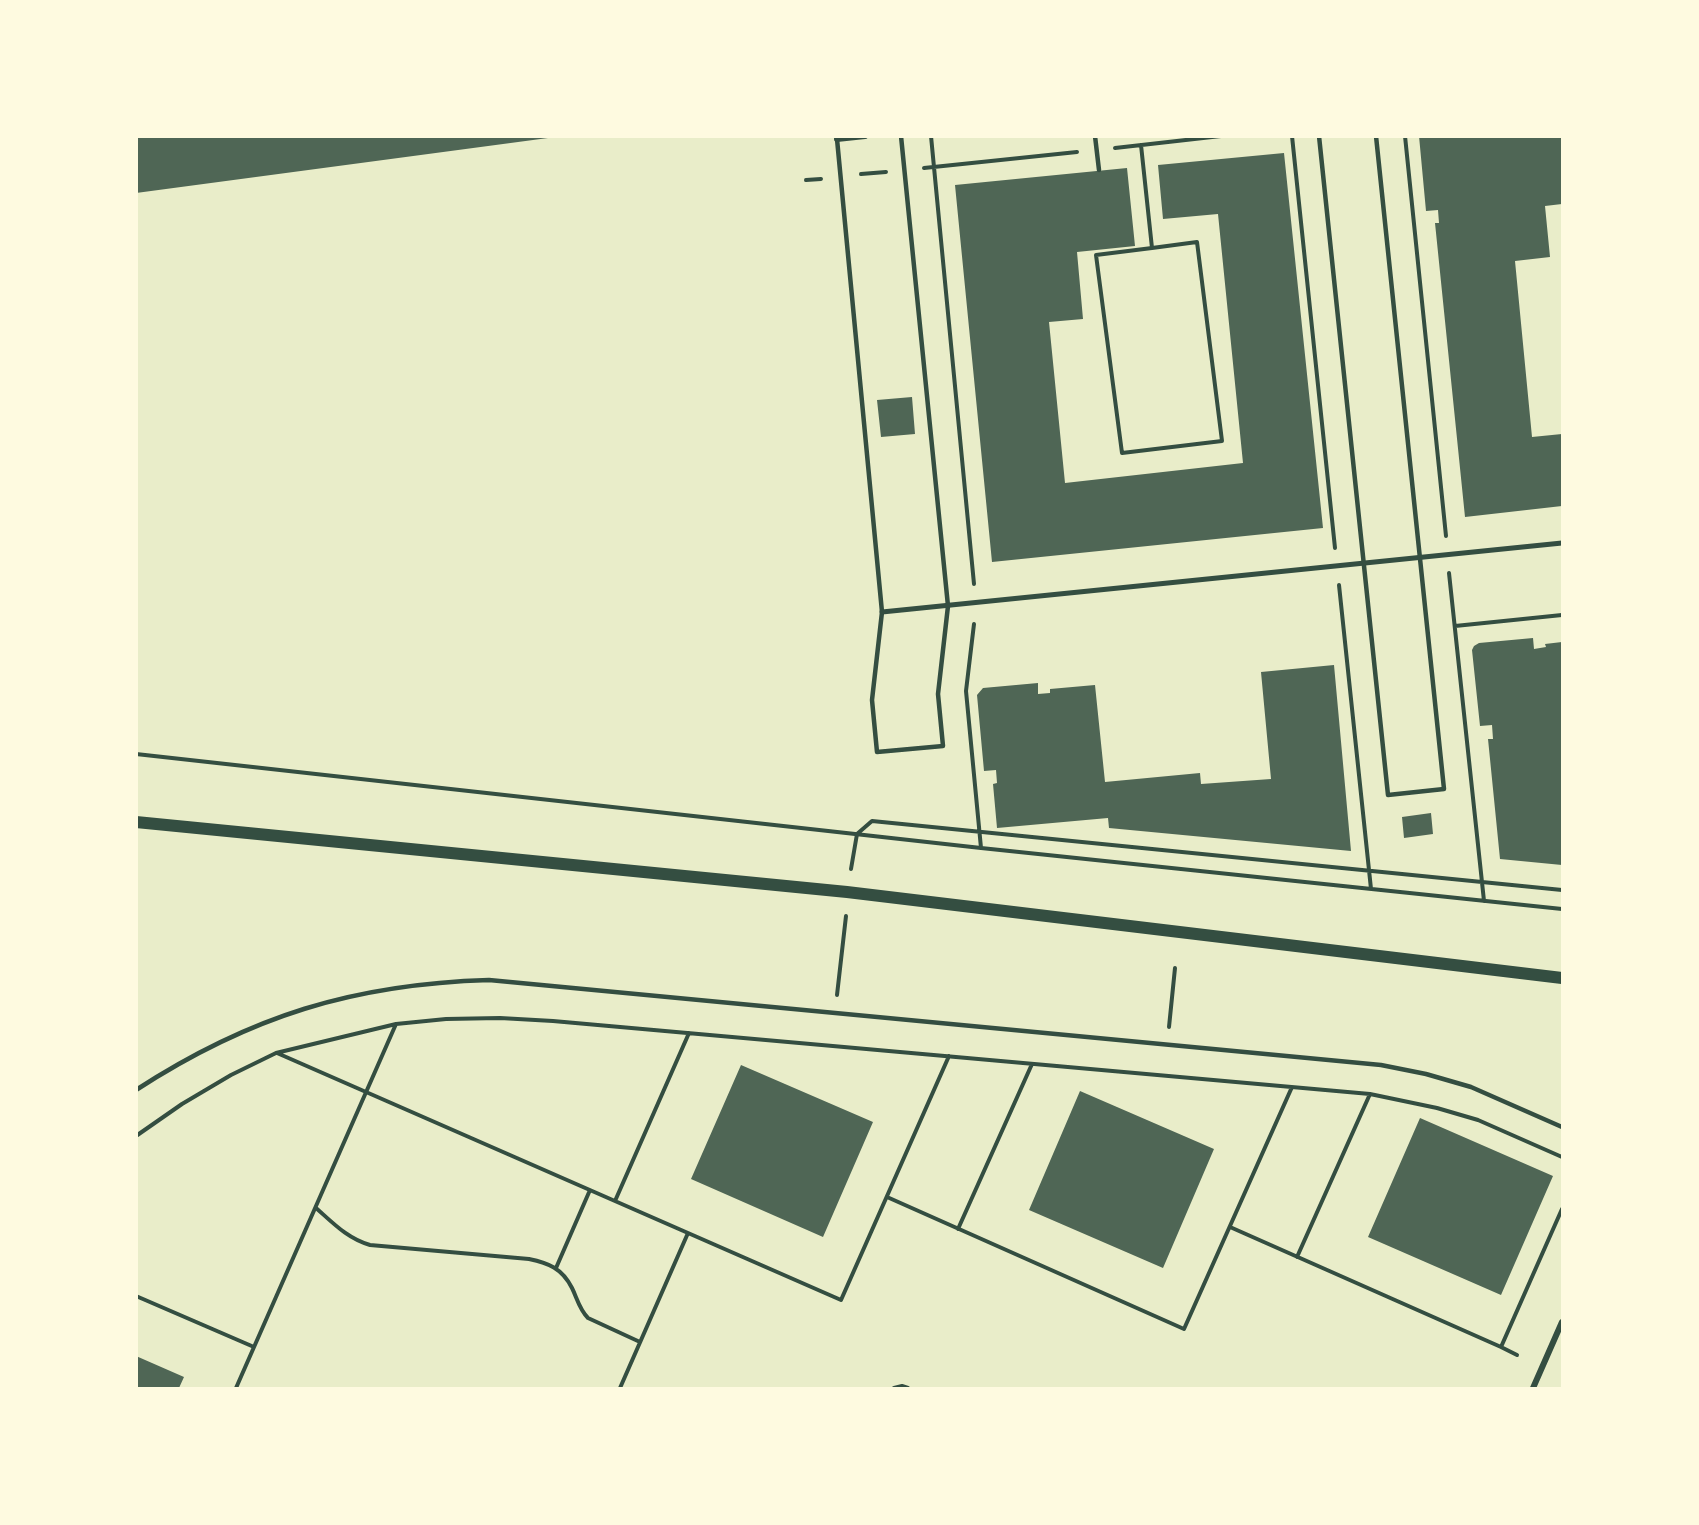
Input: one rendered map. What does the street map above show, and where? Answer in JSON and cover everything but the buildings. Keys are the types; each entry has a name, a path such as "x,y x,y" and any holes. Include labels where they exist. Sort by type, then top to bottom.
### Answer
{"main road":[{"path":"143,822 847,892 1563,978"}],"street":[{"path":"837,139 866,136"},
{"path":"882,612 1563,543"},
{"path":"1533,1389 1563,1322"}],"lane":[{"path":"837,139 882,612 872,700 877,752 943,746 938,694 948,606 901,136"},
{"path":"1095,136 1099,170"},
{"path":"1319,136 1388,795 1444,789 1376,136"},
{"path":"136,1090 176,1064 225,1038 279,1016 344,997 396,987 435,982 489,980 1381,1065 1426,1074 1471,1087 1563,1127"}],"path":[{"path":"931,136 976,603 966,691 981,848"},
{"path":"806,180 1221,136"},
{"path":"1292,136 1371,889"},
{"path":"1405,136 1484,901"},
{"path":"1141,145 1152,248"},
{"path":"1197,242 1222,441 1122,453 1096,255 1152,248 1197,242"},
{"path":"1455,626 1563,615"},
{"path":"136,754 981,848 1563,909"},
{"path":"834,1013 845,932 847,892 857,834 872,821 1563,890"},
{"path":"1164,1076 1175,968"},
{"path":"136,1136 212,1087 276,1053 396,1024 446,1019 500,1018 1370,1094 1437,1108 1478,1120 1563,1157"},
{"path":"236,1389 396,1024"},
{"path":"615,1201 689,1033"},
{"path":"276,1053 841,1300 949,1056"},
{"path":"958,1229 1032,1064"},
{"path":"887,1197 1184,1329 1292,1087"},
{"path":"1297,1257 1370,1094"},
{"path":"556,1268 590,1190"},
{"path":"316,1208 344,1233 357,1241 370,1245 529,1259 549,1264 556,1268 572,1287 578,1304 588,1318 640,1342"},
{"path":"1501,1347 1563,1209"},
{"path":"1230,1227 1517,1355"},
{"path":"620,1389 688,1233"},
{"path":"136,1296 254,1347"},
{"path":"894,1389 902,1386 908,1389"}]}
